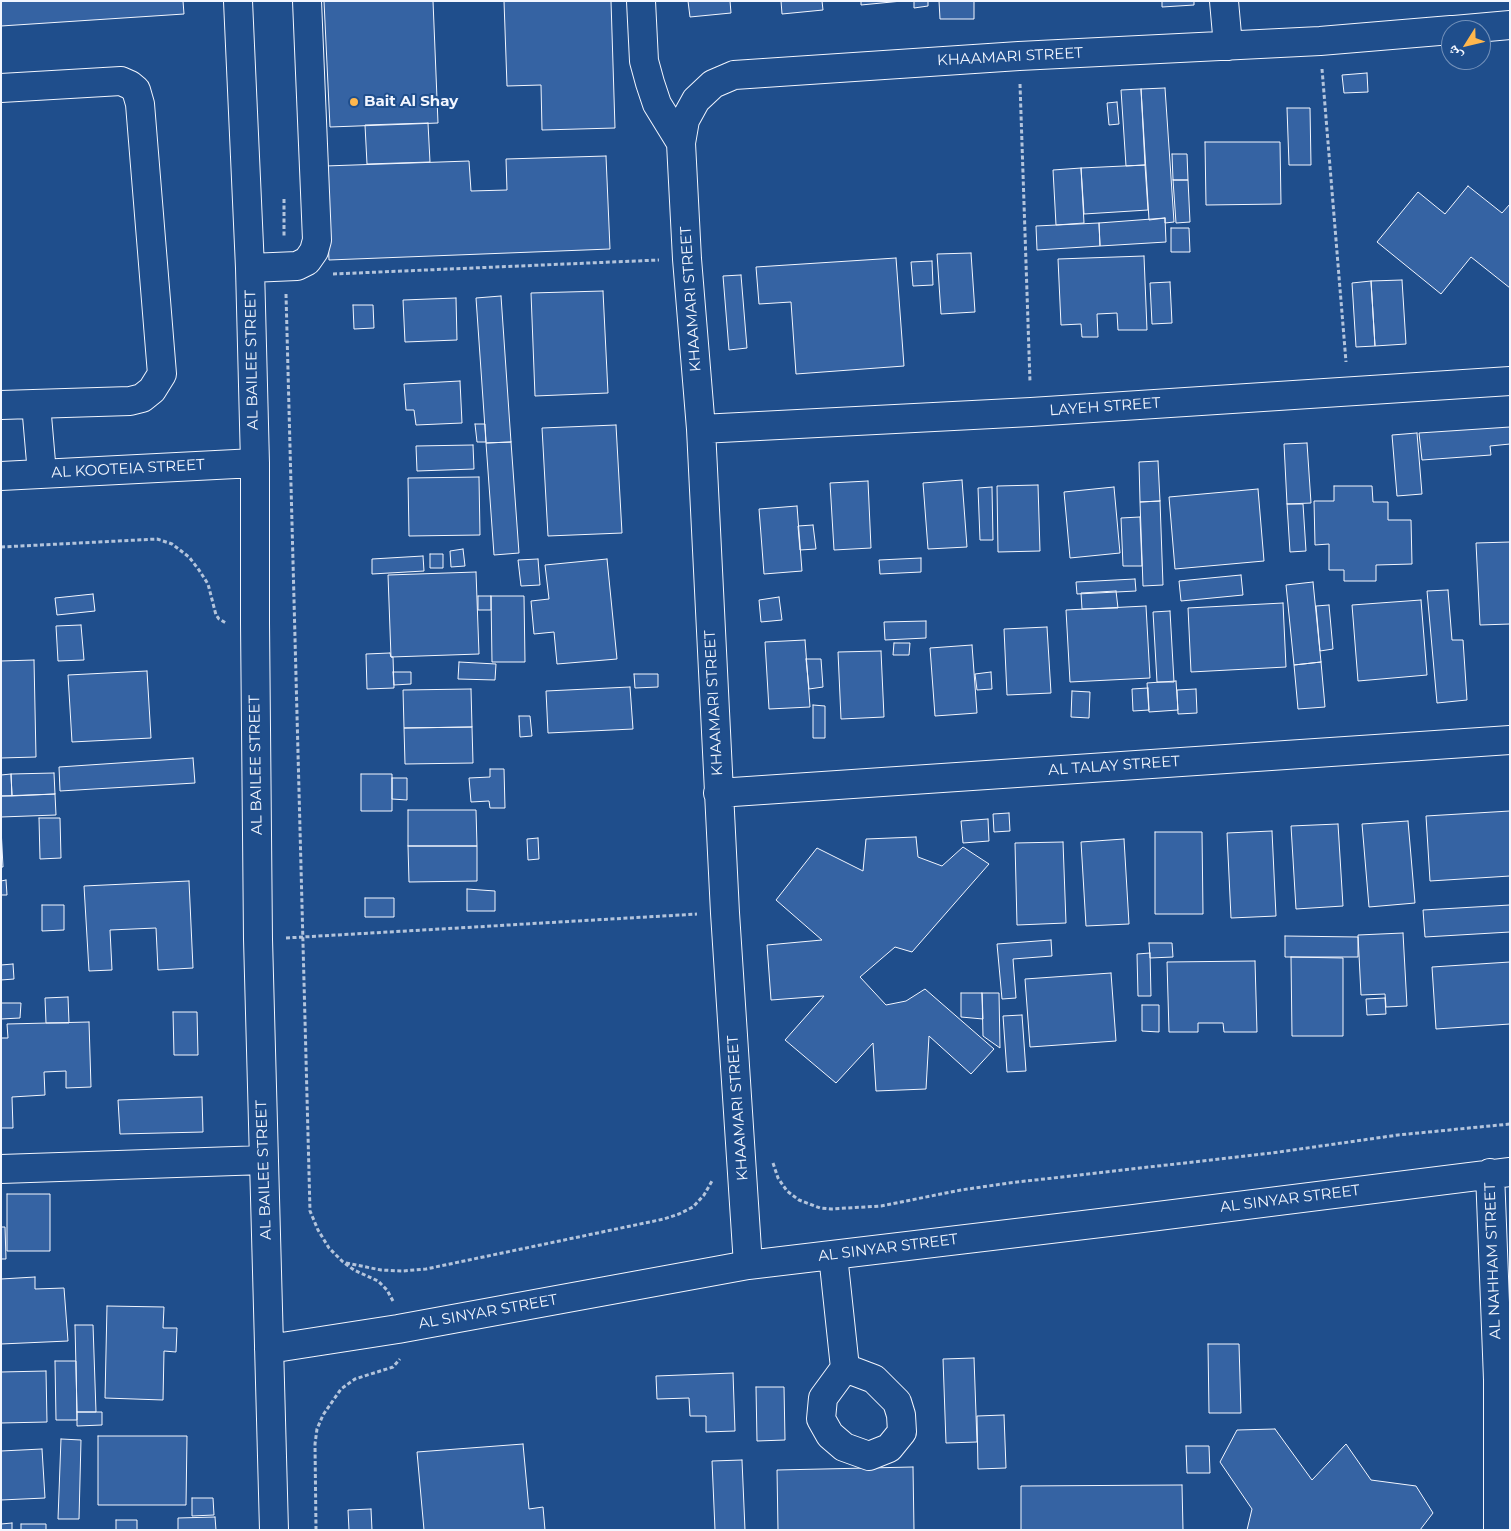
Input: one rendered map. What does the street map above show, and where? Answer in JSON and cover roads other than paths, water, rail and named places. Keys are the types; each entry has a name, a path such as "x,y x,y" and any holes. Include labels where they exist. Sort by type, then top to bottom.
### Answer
{"street":[{"name":"AL BAILEE STREET","path":"238,1 250,268 254,462 258,939 274,1530"},
{"path":"250,268 296,264 314,251 317,240 307,1"},
{"path":"641,1 644,60 650,83 657,104 681,143"},
{"path":"1224,1 1228,46"},
{"name":"KHAAMARI STREET","path":"1491,27 1510,26"},
{"name":"KHAAMARI STREET","path":"748,1265 725,913 700,429 687,259 681,143 685,120 696,100 712,84 734,75 1018,56 1320,41 1441,31"},
{"path":"1,88 121,81 136,90 140,104 162,374 152,390 142,398 130,402 1,405"},
{"name":"LAYEH STREET","path":"700,429 1031,412 1510,381"},
{"path":"36,404 42,474"},
{"name":"AL KOOTEIA STREET","path":"1,476 254,462"},
{"name":"AL TALAY STREET","path":"718,793 1510,740"},
{"path":"1,1169 264,1160"},
{"name":"AL SINYAR STREET","path":"269,1349 398,1329 748,1265 1134,1219 1500,1172"},
{"name":"AL NAHHAM STREET","path":"1498,1530 1504,1380 1500,1172"},
{"path":"833,1255 846,1368"}],"place":[{"name":"Bait Al Shay","path":"354,102"}]}
